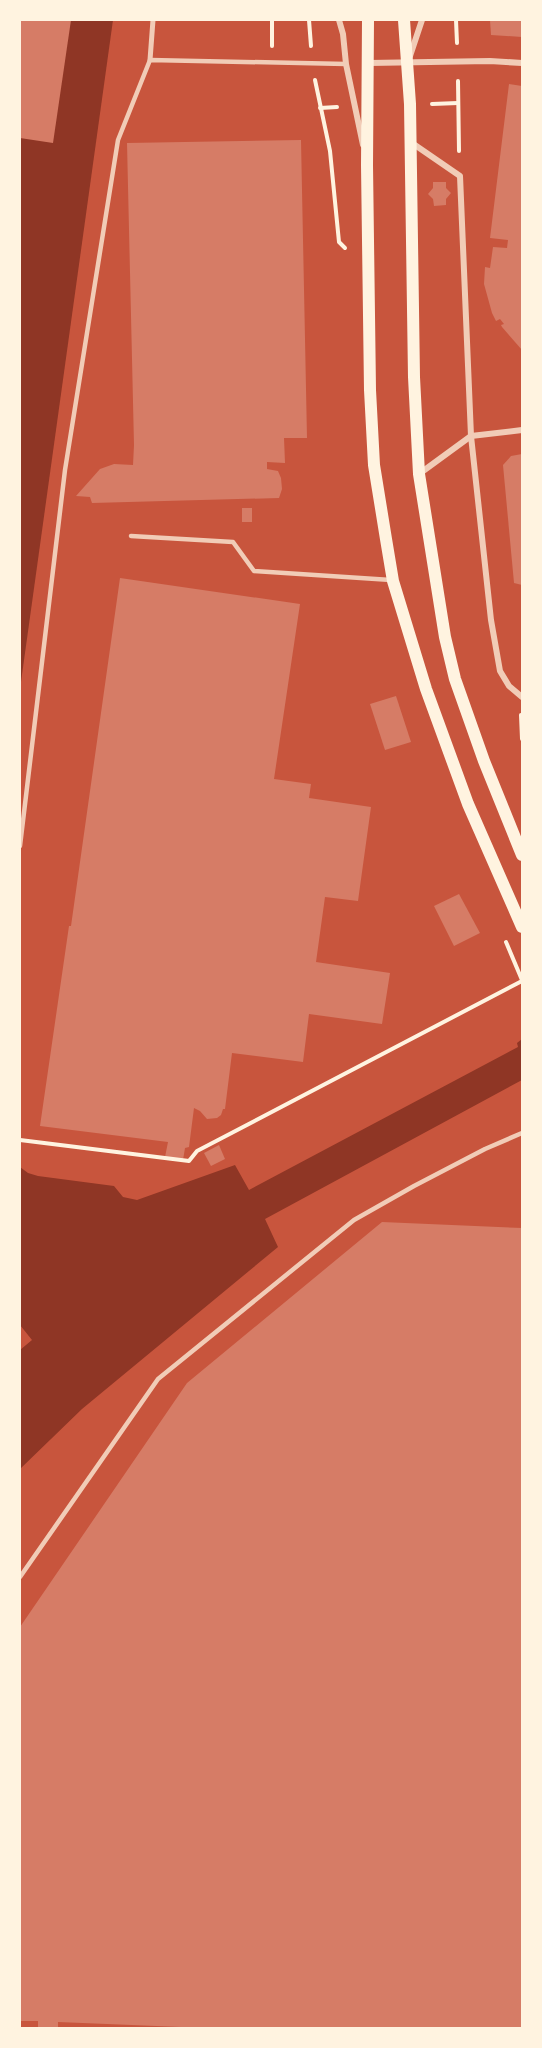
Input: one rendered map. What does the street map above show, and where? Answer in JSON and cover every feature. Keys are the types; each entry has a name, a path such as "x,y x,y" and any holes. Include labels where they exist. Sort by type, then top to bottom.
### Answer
{"main road":[{"path":"368,20 370,390 374,465 393,580 426,689 468,804 522,927"},
{"path":"404,20 408,63 414,377 419,474 445,637 455,679 484,761 522,855"}],"street":[{"path":"150,60 153,20"},
{"path":"341,20 346,64 367,165"},
{"path":"408,63 422,20"},
{"path":"369,63 522,63"},
{"path":"410,141 460,176 471,436 497,656 500,671 509,686 522,697"},
{"path":"419,474 471,436 522,430"}],"lane":[{"path":"20,846 65,470 118,140 150,60 346,64"},
{"path":"131,536 233,542 254,571 393,580"},
{"path":"20,1577 158,1379 354,1220 485,1149 522,1134"}],"path":[{"path":"272,20 272,27"},
{"path":"309,20 311,62 330,151 339,242 369,280"},
{"path":"456,20 460,176"},
{"path":"20,1140 189,1161 197,1152 522,980 501,932"}],"shaded area":[{"path":"20,20 113,20 20,689"},
{"path":"522,1039 522,1080 265,1219 278,1247 82,1409 20,1469 20,1350 32,1340 20,1325 20,1167 38,1176 114,1186 123,1197 137,1200 235,1165 249,1190 518,1047 517,1043"}],"building":[{"path":"20,20 71,20 53,143 20,138"},
{"path":"490,20 522,20 522,37 491,35"},
{"path":"509,84 522,86 522,350 502,327 501,325 504,324 500,319 496,321 484,284 485,267 490,268 493,247 507,248 508,240 490,238"},
{"path":"301,140 307,438 284,438 285,463 267,462 267,469 278,471 281,478 282,489 279,498 92,503 90,497 76,496 100,469 114,464 133,465 127,143"},
{"path":"433,182 446,182 446,188 451,193 446,199 446,205 434,206 433,199 428,194 433,188"},
{"path":"522,454 522,585 514,583 503,465 511,456"},
{"path":"242,508 252,508 252,522 242,522"},
{"path":"120,578 300,604 274,779 311,784 309,798 371,807 358,901 325,897 316,962 390,973 382,1024 309,1014 303,1062 232,1053 225,1109 217,1118 207,1119 194,1108 189,1147 185,1148 183,1160 165,1157 168,1142 40,1126"},
{"path":"396,696 411,742 385,750 370,704"},
{"path":"459,894 480,933 454,946 434,906"},
{"path":"219,1145 225,1159 211,1166 204,1153"},
{"path":"382,1222 522,1228 522,2028 205,2028 58,2022 58,2028 38,2028 38,2021 20,2021 20,1627 187,1383"}]}
